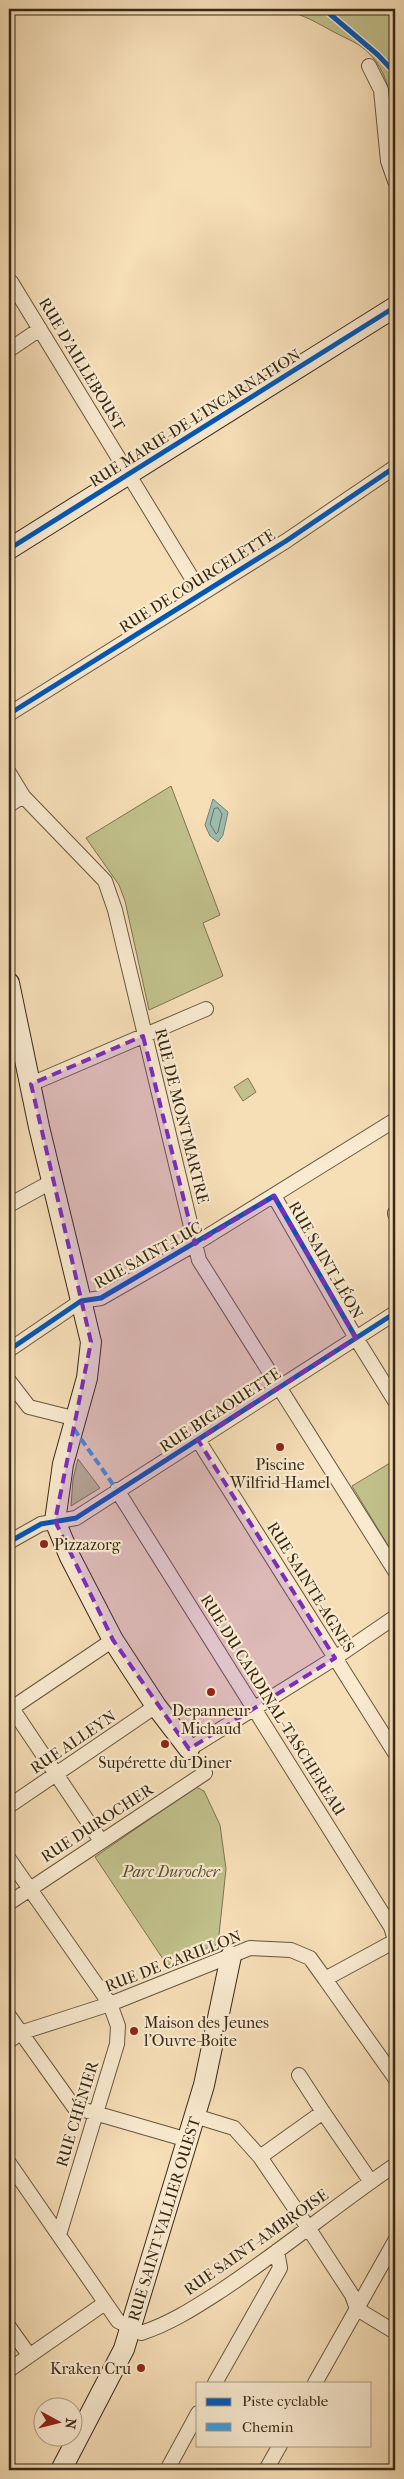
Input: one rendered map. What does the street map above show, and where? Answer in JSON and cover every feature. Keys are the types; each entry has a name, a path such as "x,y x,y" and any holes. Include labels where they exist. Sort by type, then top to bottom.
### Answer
{"street":[{"path":"369,66 381,90 381,158 395,180"},
{"name":"RUE D'AILLEBOUST","path":"11,282 201,593"},
{"name":"RUE MARIE-DE-L'INCARNATION","path":"9,550 395,307"},
{"path":"9,350 40,329"},
{"name":"RUE DE COURCELETTE","path":"9,714 286,541 395,467"},
{"name":"RUE DE MONTMARTRE","path":"9,774 23,796 105,881 115,910 143,1036 192,1224 194,1244 199,1260 395,1571"},
{"path":"9,805 23,796"},
{"path":"9,983 16,1049 31,1084 90,1342 86,1378 77,1419 63,1464 55,1521 70,1557 113,1640 156,1706 189,1748 335,1658 395,1617"},
{"path":"31,1084 206,1009"},
{"name":"RUE SAINT-LUC","path":"9,1350 81,1301 101,1298 274,1196 395,1120"},
{"path":"9,1205 53,1181"},
{"name":"RUE SAINT-LÉON","path":"274,1196 356,1338 395,1401"},
{"name":"RUE BIGAOUETTE","path":"9,1542 41,1524 76,1518 117,1490 395,1314"},
{"path":"9,1382 29,1407 77,1419"},
{"name":"RUE SAINTE-AGNES","path":"198,1440 395,1753"},
{"name":"RUE DU CARDINAL-TASCHEREAU","path":"117,1490 391,1927 395,1941"},
{"path":"101,1841 10,1708 113,1640"},
{"name":"RUE ALLEYN","path":"9,1806 156,1706"},
{"name":"RUE DUROCHER","path":"9,1903 205,1773"},
{"name":"RUE CHÉNIER","path":"9,1859 110,2004 115,2014 118,2035 59,2235"},
{"path":"326,1979 395,1941"},
{"name":"RUE DE CARILLON","path":"15,2037 110,2004 250,1948 291,1950 310,1958 395,2078"},
{"name":"RUE SAINT-VALLIER OUEST","path":"61,2470 124,2348 195,2116 215,2039 231,1956"},
{"path":"9,2016 15,2037 74,2107 188,2140"},
{"path":"298,2075 371,2182"},
{"path":"260,2156 323,2112"},
{"path":"195,2116 234,2128 260,2156 352,2295 357,2309 395,2332"},
{"path":"9,2163 118,2321 130,2328"},
{"name":"RUE SAINT-AMBROISE","path":"130,2328 141,2333 160,2326 198,2305 308,2229 395,2165"},
{"path":"316,2382 395,2241"},
{"path":"216,2382 280,2268 277,2251"},
{"path":"9,2370 105,2303"},
{"path":"9,2327 29,2355"},
{"path":"167,2470 196,2417"},
{"path":"266,2470 279,2446"}],"highlighted area":[{"path":"143,1036 195,1244 274,1196 356,1338 198,1440 335,1658 189,1749 113,1640 55,1521 91,1342 31,1084"}],"green space":[{"path":"275,9 395,9 395,157 390,96 380,68 371,55 359,45 311,20 292,12"},
{"path":"171,786 220,915 203,923 223,976 149,1010 125,901 119,885 86,838"},
{"path":"248,1078 256,1092 243,1101 234,1087"},
{"path":"78,1459 100,1488 71,1506 73,1479"},
{"path":"395,1460 395,1557 352,1486"},
{"name":"Parc Durocher","path":"196,1787 204,1791 220,1825 226,1869 218,1944 167,1965 95,1857"}],"water":[{"path":"213,799 228,812 223,835 218,842 210,836 205,825"}],"marked path":[{"path":"74,1429 117,1490"}],"cycle path":[{"path":"324,9 378,55 395,73"},
{"path":"9,549 395,307"},
{"path":"9,714 286,541 395,467"},
{"path":"9,1350 81,1301 101,1298 274,1196 356,1338"},
{"path":"9,1542 41,1524 76,1518 395,1313"}],"place":[{"name":"Piscine Wilfrid-Hamel","path":"280,1447"},
{"name":"Pizzazorg","path":"44,1544"},
{"name":"Depanneur Michaud","path":"211,1692"},
{"name":"Supérette du Diner","path":"165,1744"},
{"name":"Maison des Jeunes l'Ouvre-Boite","path":"134,2031"},
{"name":"Kraken Cru","path":"141,2368"}]}
